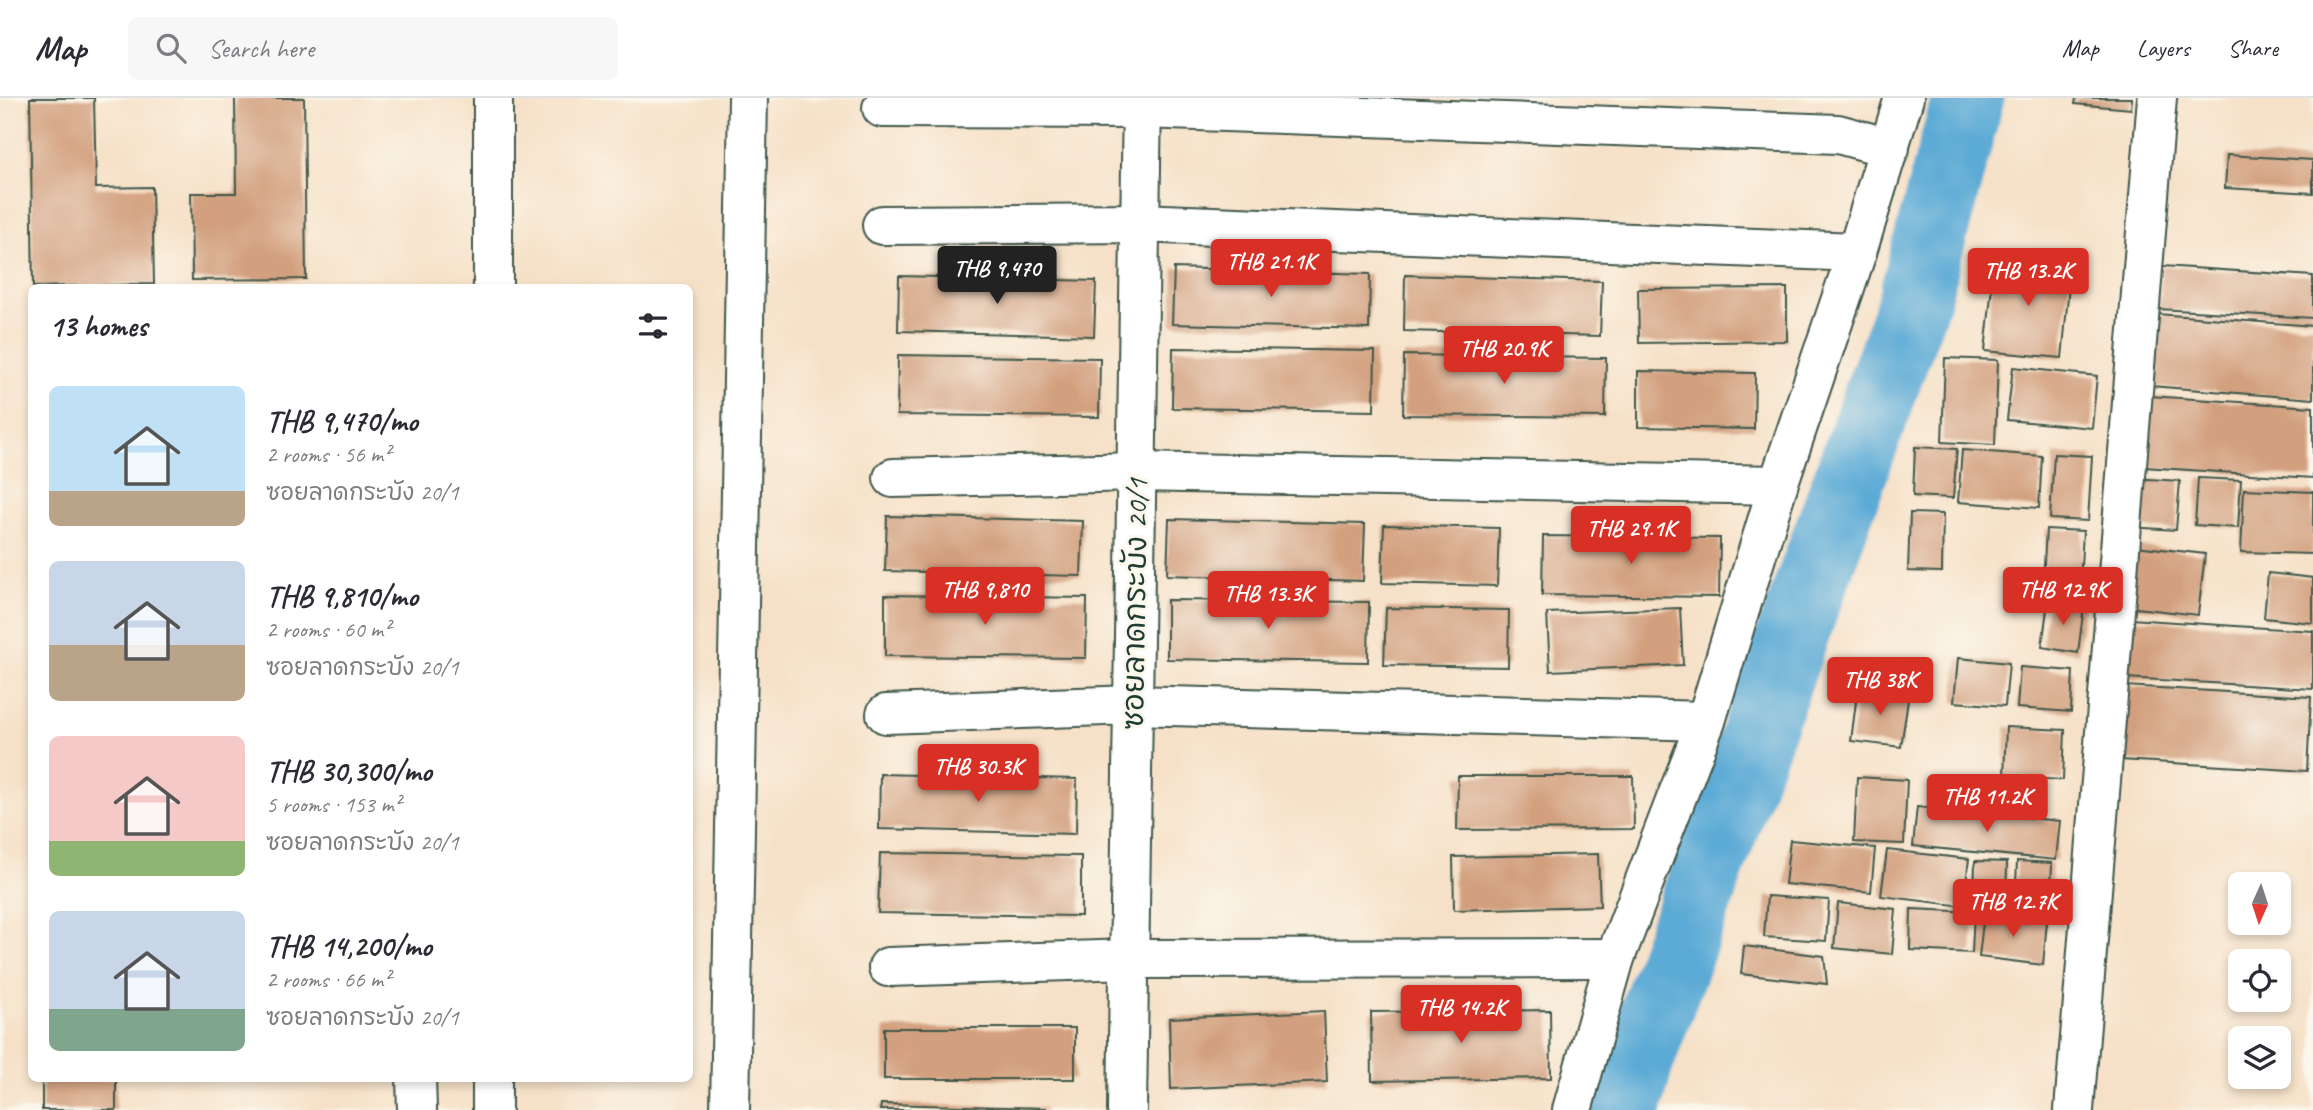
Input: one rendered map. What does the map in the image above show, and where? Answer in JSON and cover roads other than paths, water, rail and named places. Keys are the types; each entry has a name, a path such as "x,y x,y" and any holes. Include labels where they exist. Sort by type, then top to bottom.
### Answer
{"street":[{"path":"493,98 493,284"},
{"path":"730,1110 748,98"},
{"path":"1572,1110 1615,958 1706,721 1778,485 1857,251 1904,98"},
{"path":"2074,1110 2157,98"},
{"path":"882,108 1142,103 1619,112 1838,134 1890,148"},
{"name":"ซอยลาดกระบัง 20/1","path":"1127,1110 1142,103"},
{"path":"882,225 1140,223 1857,251"},
{"path":"893,478 1137,472 1778,485"},
{"path":"886,714 1133,705 1706,721"},
{"path":"888,967 1129,959 1615,958"},
{"path":"416,1082 416,1110"},
{"path":"492,1082 492,1110"}],"waterway":[{"path":"1625,1110 1637,1064 1912,306 1968,98"}]}
